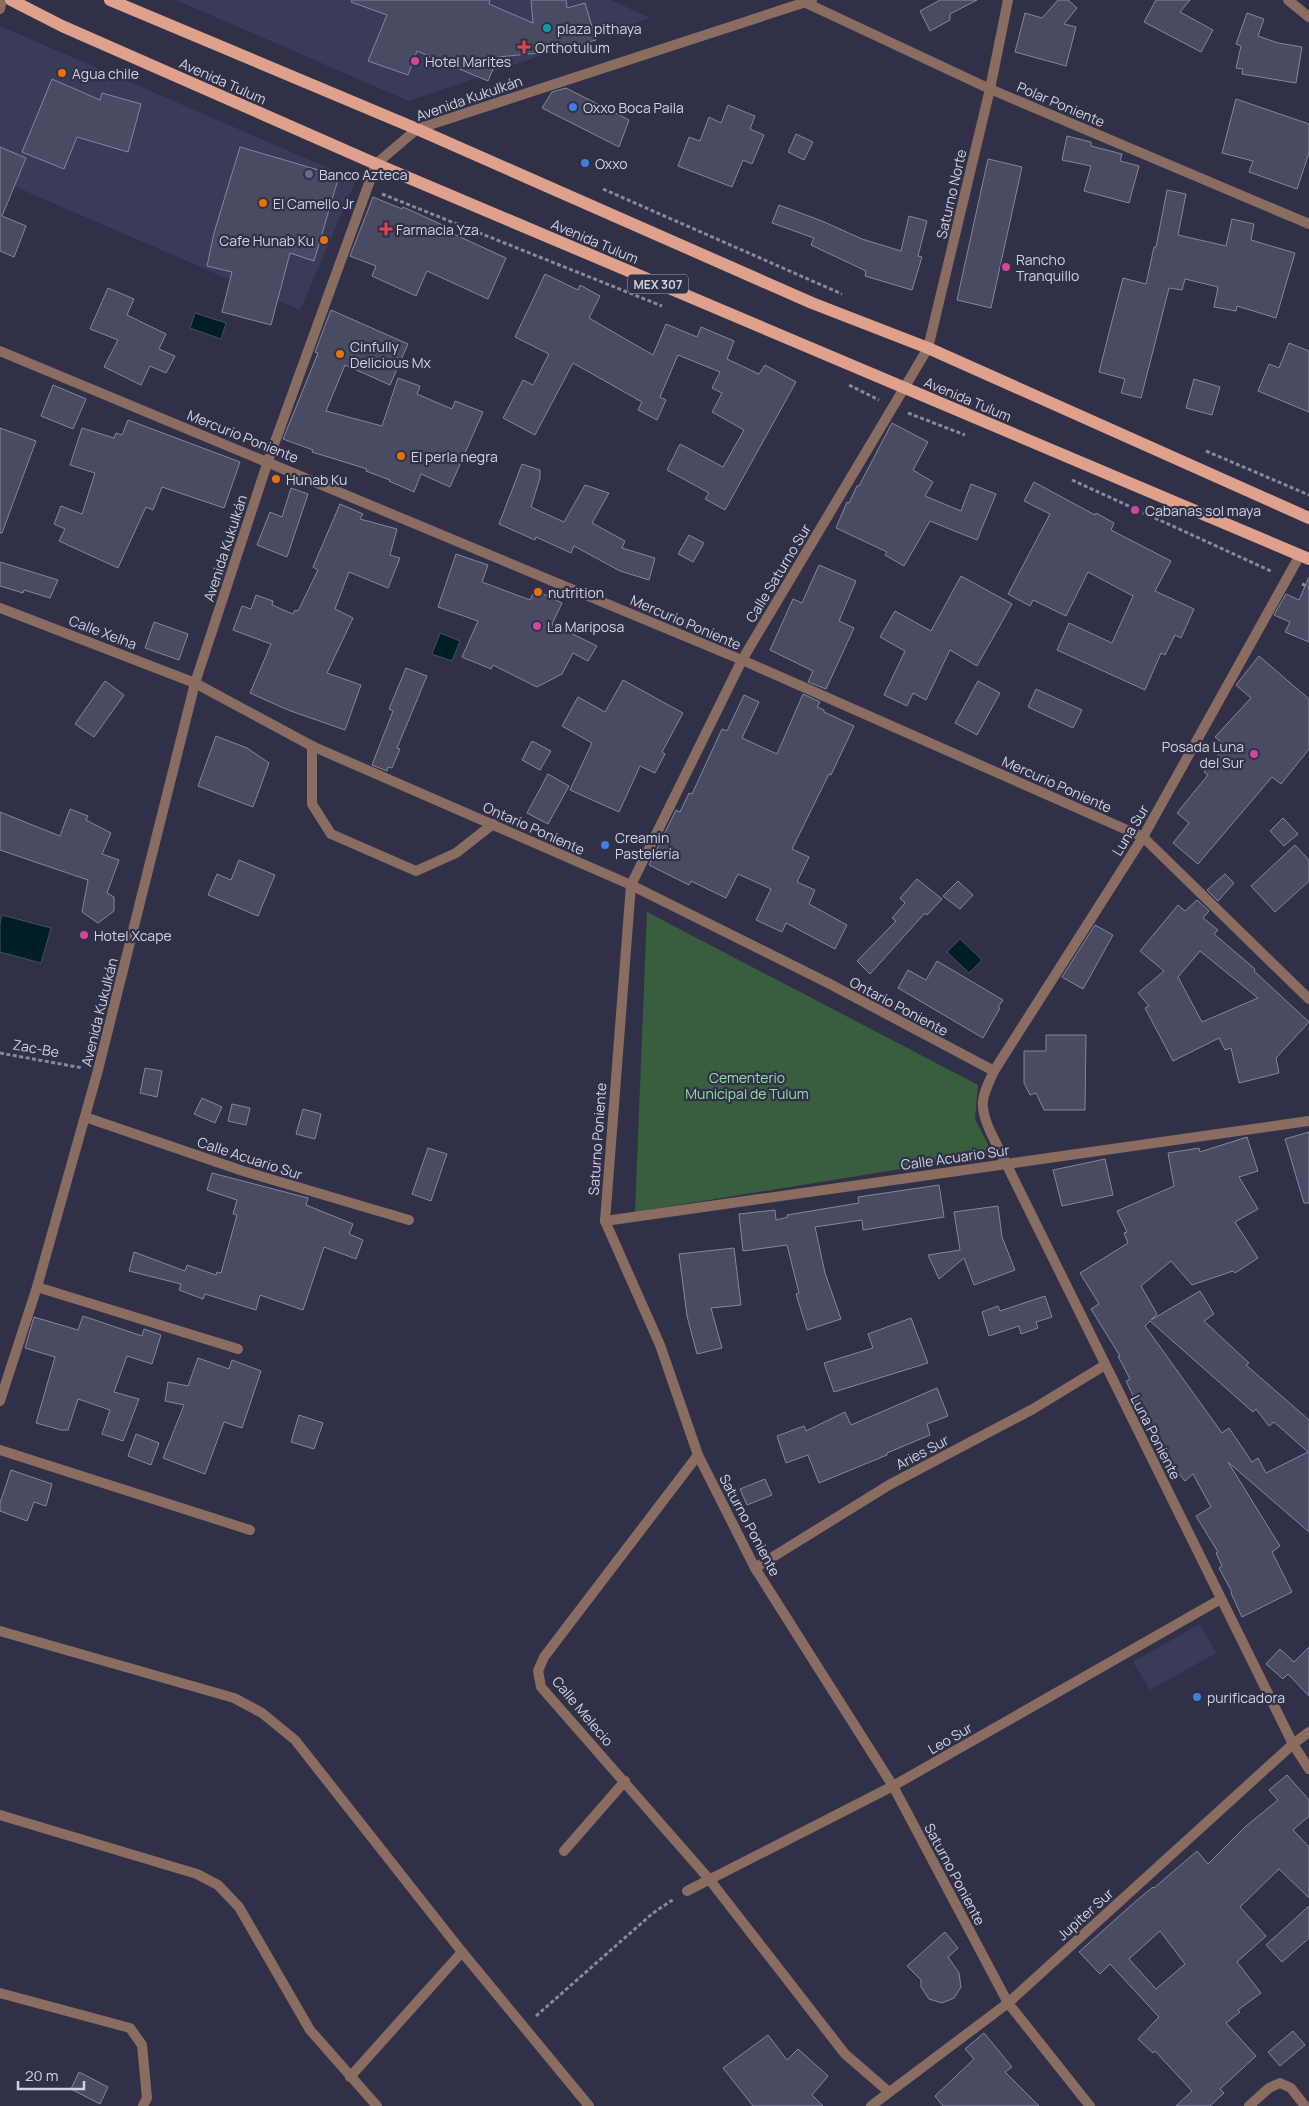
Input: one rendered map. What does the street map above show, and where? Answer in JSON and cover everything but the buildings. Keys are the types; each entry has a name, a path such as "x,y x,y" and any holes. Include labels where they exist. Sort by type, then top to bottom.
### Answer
{"main road":[{"name":"Avenida Tulum","path":"11,0 62,26 376,164 1304,557"},
{"name":"Avenida Tulum","path":"110,0 417,129 812,303 928,348 1309,518"}],"street":[{"path":"0,9 2,0"},
{"name":"Saturno Norte","path":"904,388 928,348 990,89 1008,0"},
{"path":"1288,0 1309,16"},
{"name":"Avenida Kukulkán","path":"0,1401 37,1287 98,1070 195,683 268,461 376,164 417,129 807,1"},
{"name":"Polar Poniente","path":"807,1 990,89 1309,224"},
{"name":"Mercurio Poniente","path":"0,351 742,660 1143,837 1309,999"},
{"name":"Calle Saturno Sur","path":"631,885 742,660 904,388"},
{"name":"Luna Sur","path":"983,1114 983,1095 994,1071 1143,837 1287,578 1304,557"},
{"name":"Calle Xelha","path":"0,608 195,683"},
{"name":"Ontario Poniente","path":"195,683 312,746 631,885 828,983 994,1071"},
{"path":"312,746 312,804 330,834 416,871 456,853 493,824"},
{"name":"Saturno Poniente","path":"631,885 605,1221 660,1345 698,1455 755,1568 893,1786 1008,2003 1090,2106"},
{"name":"Luna Poniente","path":"983,1114 1293,1744 1309,1769"},
{"name":"Calle Acuario Sur","path":"85,1117 243,1171 409,1220"},
{"name":"Calle Acuario Sur","path":"605,1221 1309,1121"},
{"path":"37,1287 238,1348"},
{"name":"Aries Sur","path":"755,1568 889,1485 1033,1409 1105,1365"},
{"path":"0,1450 250,1530"},
{"name":"Calle Melecio","path":"698,1455 544,1657 538,1671 541,1687 709,1879 845,2054 889,2092"},
{"name":"Leo Sur","path":"687,1891 893,1786 1221,1599"},
{"path":"0,1631 234,1698 262,1713 294,1740 462,1952 589,2106"},
{"name":"Jupiter Sur","path":"871,2106 1008,2003 1293,1744 1309,1732"},
{"path":"564,1851 625,1781"},
{"path":"0,1815 197,1874 218,1884 239,1906 310,2030 377,2106"},
{"path":"350,2077 462,1952"},
{"path":"0,1993 130,2028 142,2045 148,2103"},
{"path":"1249,2106 1269,2088 1280,2083 1291,2088 1305,2106"}],"path":[{"path":"368,188 671,310"},
{"path":"843,382 893,407 972,437"},
{"path":"1069,478 1309,587"},
{"name":"Zac-Be","path":"0,1053 98,1070"},
{"path":"524,2026 653,1913 687,1891"}],"shaded area":[{"path":"176,0 610,0 651,18 409,101"},
{"path":"0,26 356,180 300,310 0,180"},
{"path":"195,313 226,323 221,339 190,328"},
{"path":"440,633 460,641 452,661 432,654"},
{"path":"2,915 51,928 41,963 0,952 0,924"},
{"path":"960,939 982,960 969,973 947,952"},
{"path":"1200,1624 1216,1653 1150,1690 1133,1662"}],"green space":[{"name":"Cementerio Municipal de Tulum","path":"647,912 978,1085 975,1119 993,1154 635,1212"}],"place":[{"name":"plaza pithaya","path":"547,28"},
{"name":"Orthotulum","path":"524,47"},
{"name":"Hotel Marites","path":"415,61"},
{"name":"Agua chile","path":"62,73"},
{"name":"Oxxo Boca Paila","path":"573,107"},
{"name":"Oxxo","path":"585,163"},
{"name":"Banco Azteca","path":"309,174"},
{"name":"El Camello Jr","path":"263,203"},
{"name":"Farmacia Yza","path":"386,229"},
{"name":"Cafe Hunab Ku","path":"324,240"},
{"name":"Rancho Tranquillo","path":"1006,267"},
{"name":"Cinfully Delicious Mx","path":"340,354"},
{"name":"El perla negra","path":"401,456"},
{"name":"Hunab Ku","path":"276,479"},
{"name":"Cabanas sol maya","path":"1135,510"},
{"name":"nutrition","path":"538,592"},
{"name":"La Mariposa","path":"537,626"},
{"name":"Posada Luna del Sur","path":"1254,754"},
{"name":"Creamin Pastelería","path":"605,845"},
{"name":"Hotel Xcape","path":"84,935"},
{"name":"purificadora","path":"1197,1697"}]}
